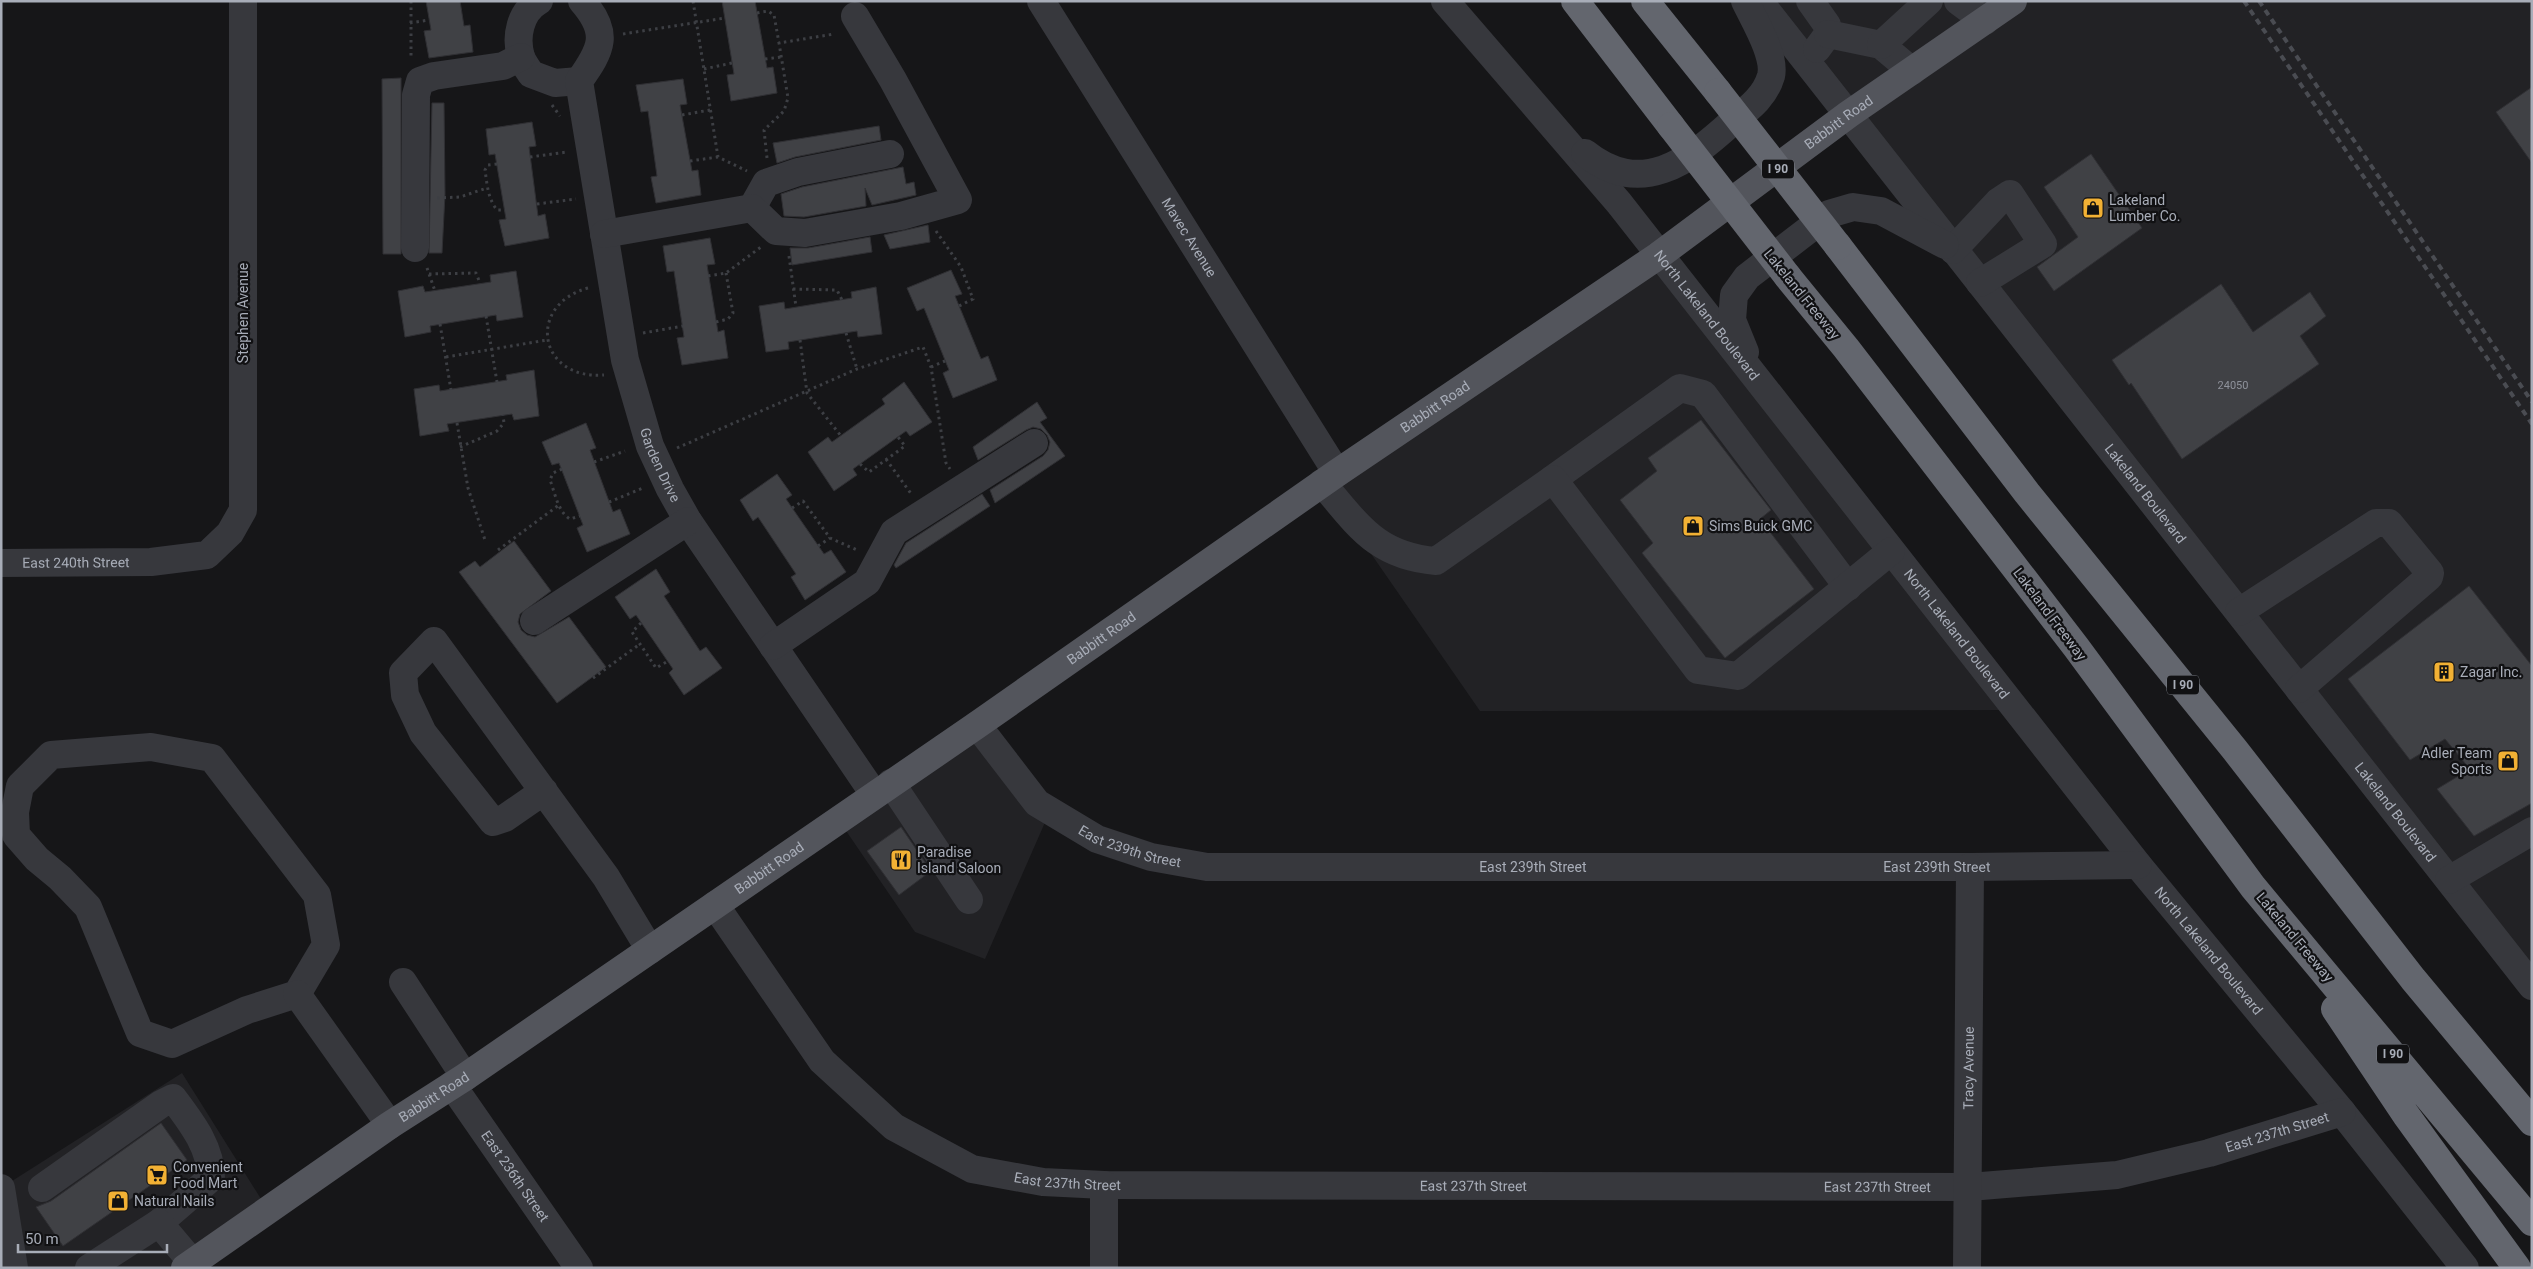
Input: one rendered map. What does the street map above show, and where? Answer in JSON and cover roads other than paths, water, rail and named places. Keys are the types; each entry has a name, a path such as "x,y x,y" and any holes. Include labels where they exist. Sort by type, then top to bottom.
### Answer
{"highway":[{"name":"Lakeland Freeway","path":"1575,1 2070,639 2253,887 2532,1222"},
{"name":"I 90","path":"1645,1 1838,246 2027,493 2235,750 2413,979 2532,1122"},
{"path":"2253,887 2406,1115 2516,1268"},
{"path":"2413,979 2532,1092"}],"main road":[{"name":"Babbitt Road","path":"192,1266 390,1125 458,1081 978,725 1329,478 1658,256 1849,114 2013,1"}],"street":[{"name":"Stephen Avenue","path":"151,562 207,555 230,533 243,510 243,1"},
{"path":"539,1 533,5 518,28 521,57 531,74 555,83 579,81 594,59 600,41 600,25 582,1"},
{"name":"Mavec Avenue","path":"1041,1 1329,478 1369,538 1411,559 1436,562 1680,388 1702,394 1848,587"},
{"name":"North Lakeland Boulevard","path":"1445,1 1619,203 1658,256 2138,865 2342,1112 2465,1268"},
{"path":"1555,129 1601,166 1628,175 1668,168 1704,148 1762,97 1771,75 1770,60 1766,46 1745,1"},
{"name":"Lakeland Boulevard","path":"1759,1 2532,986"},
{"path":"1808,62 1828,34 1827,25 1810,1"},
{"path":"1881,45 1929,1"},
{"path":"1958,1 1985,21"},
{"path":"752,208 776,231 805,233 901,216 958,200 898,89 854,16"},
{"path":"1828,34 1881,45 1912,71"},
{"path":"420,255 416,95 420,81 434,76 503,66 521,57"},
{"name":"Garden Drive","path":"579,81 625,360 647,436 670,489 688,521 773,646 969,900"},
{"path":"752,208 766,183 798,172 890,154"},
{"path":"1758,382 1732,320 1734,295 1747,277 1829,214 1853,207 1881,211 1953,250 1998,202 2010,194 2043,244 1980,283"},
{"path":"604,234 752,208"},
{"path":"773,646 867,582 894,532 1034,443"},
{"path":"1553,479 1698,670 1738,676 1891,551"},
{"path":"534,621 688,521"},
{"path":"2239,612 2376,523 2382,521 2389,523 2430,573 2429,577 2299,689"},
{"name":"East 240th Street","path":"1,563 151,562"},
{"path":"544,791 505,818 493,822 423,733 405,695 402,673 434,641 544,791 606,877 650,950"},
{"name":"East 239th Street","path":"978,725 1037,803 1097,839 1151,857 1207,867 1970,867 2138,865"},
{"path":"151,746 212,758 317,895 326,945 297,994 247,1010 172,1044 140,1033 88,907 60,878 37,859 16,835 15,812 20,786 51,755 151,746"},
{"path":"2449,880 2532,831"},
{"name":"Tracy Avenue","path":"1967,1268 1970,867"},
{"name":"East 237th Street","path":"715,906 822,1061 894,1127 972,1169 1043,1182 1104,1185 1969,1187 2117,1175 2208,1154 2342,1112"},
{"name":"East 236th Street","path":"403,982 458,1081 579,1268"},
{"path":"297,994 390,1125"},
{"path":"42,1188 161,1104 173,1098 194,1124 211,1162 211,1178 159,1223 89,1268"},
{"path":"1104,1185 1104,1268"},
{"path":"1,1188 14,1268"},
{"path":"159,1223 192,1266"}],"railway":[{"path":"2244,1 2532,424"},
{"path":"2259,1 2532,402"}],"place":[{"name":"Lakeland Lumber Co.","path":"2093,208"},
{"name":"Sims Buick GMC","path":"1693,526"},
{"name":"Zagar Inc.","path":"2444,672"},
{"name":"Adler Team Sports","path":"2508,761"},
{"name":"Paradise Island Saloon","path":"901,860"},
{"name":"Convenient Food Mart","path":"157,1175"},
{"name":"Natural Nails","path":"118,1201"}]}
